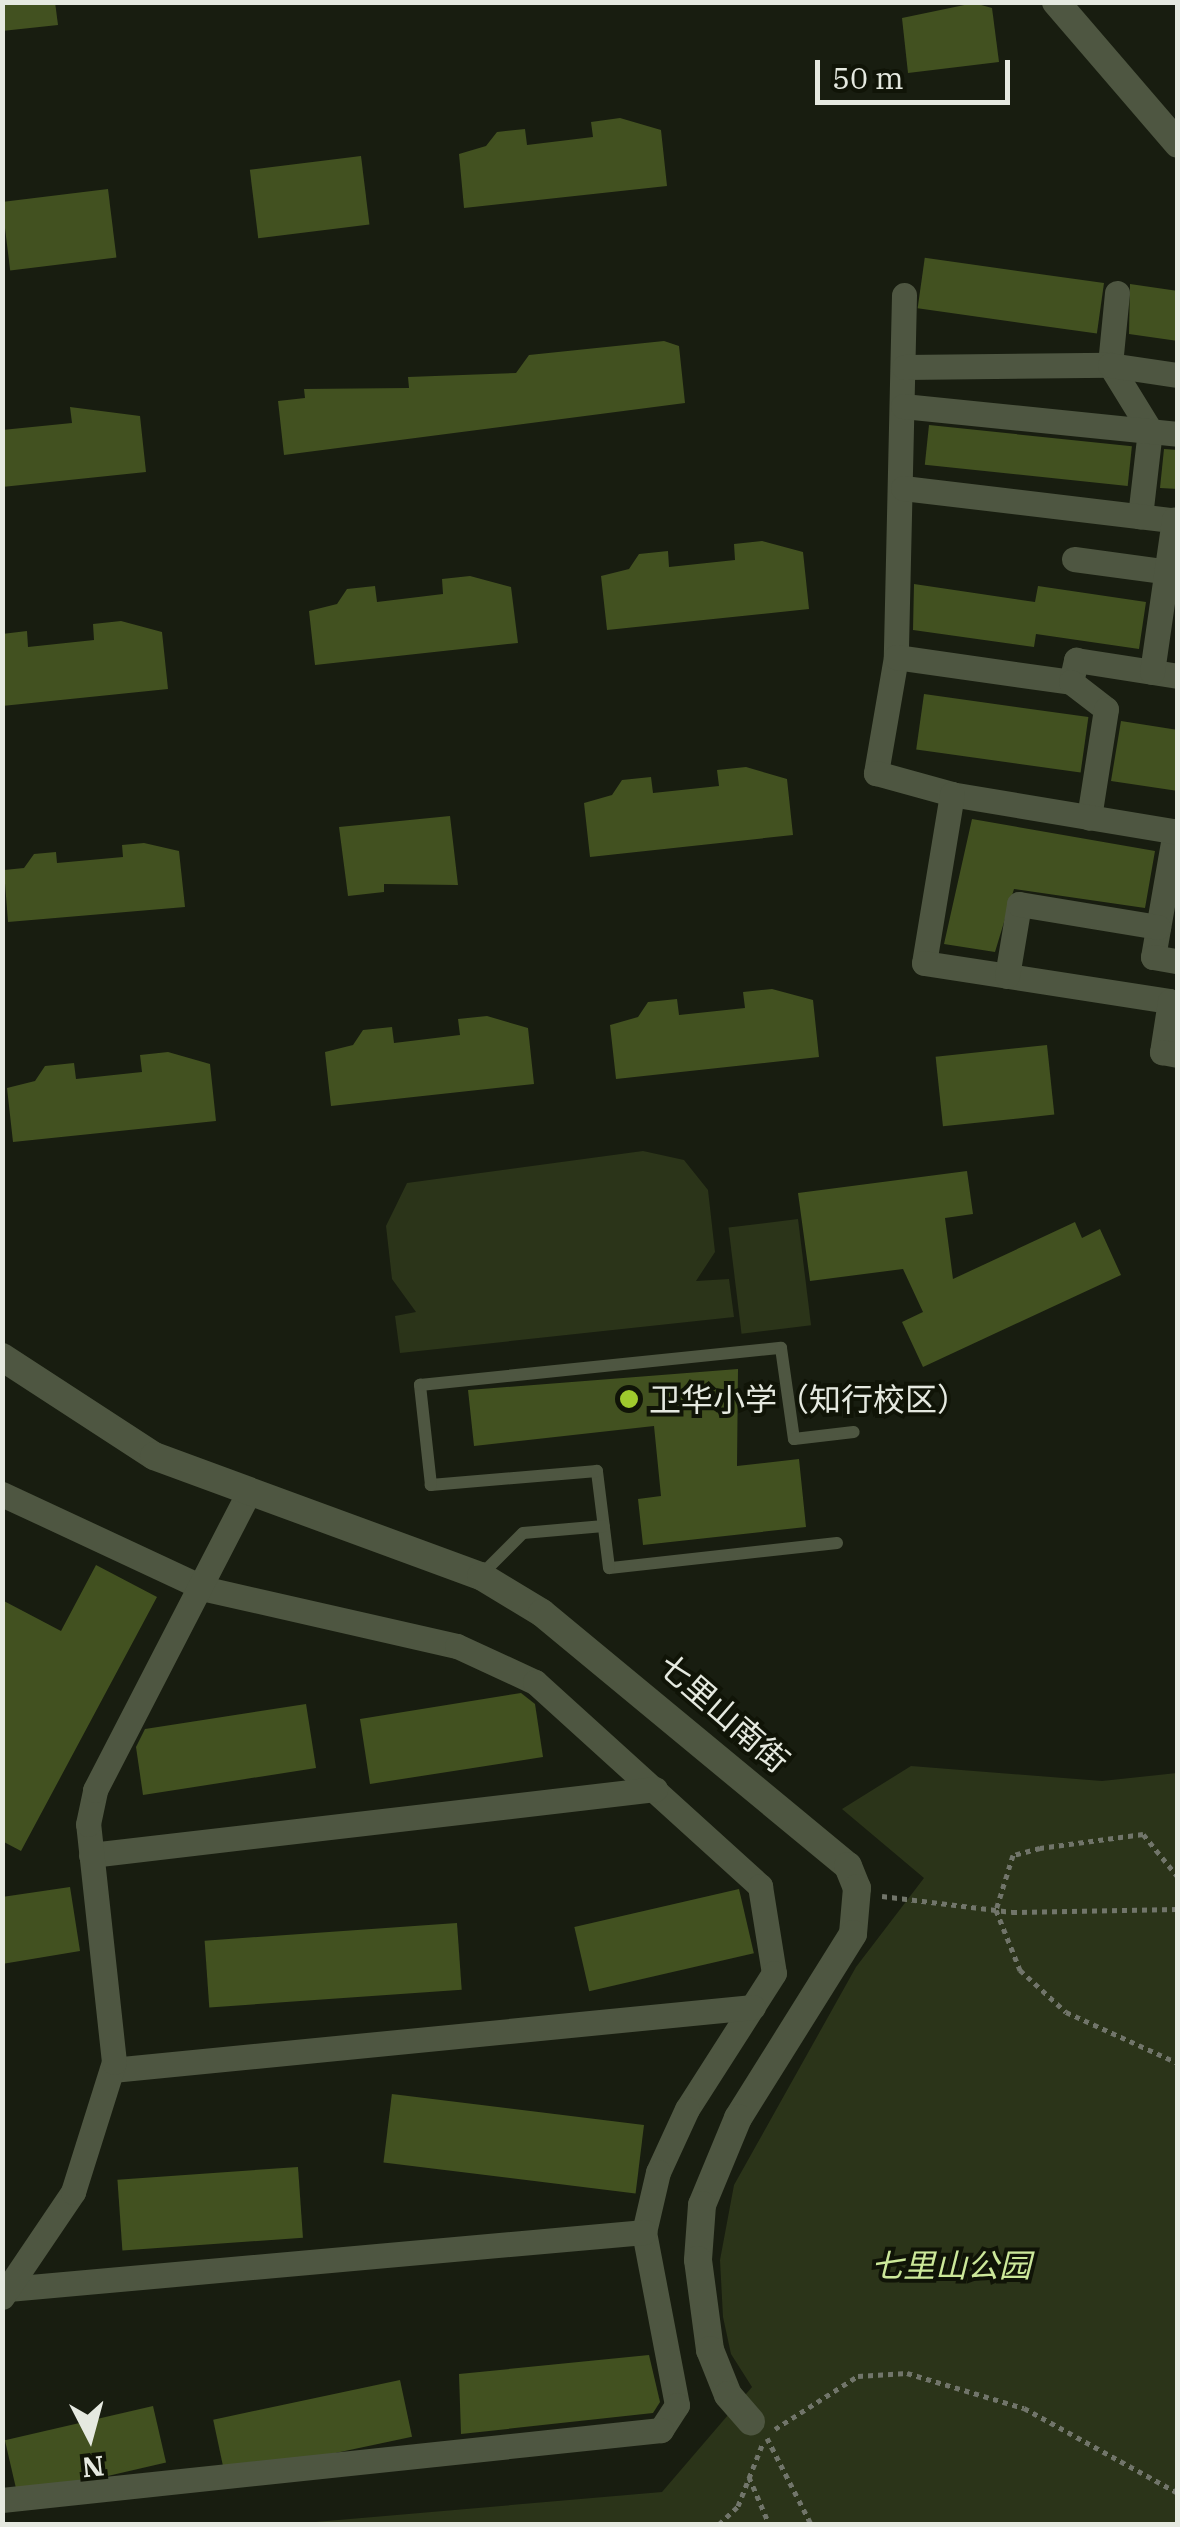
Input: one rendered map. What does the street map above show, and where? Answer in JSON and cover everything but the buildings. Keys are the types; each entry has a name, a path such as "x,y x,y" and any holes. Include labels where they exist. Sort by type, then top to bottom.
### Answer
{"street":[{"path":"1056,2 1178,144"},
{"path":"1116,293 1110,364 1150,430 1140,516"},
{"path":"904,295 896,657 876,773 952,794 1176,832 1153,957 1176,962 1162,1052 1178,1054"},
{"path":"904,368 1110,364 1178,374"},
{"path":"903,406 1178,434"},
{"path":"902,488 1176,521 1165,674 1076,660 1072,682"},
{"path":"1074,559 1172,572"},
{"path":"896,657 1072,682 1106,709 1089,818"},
{"path":"952,794 924,963 1170,1001"},
{"path":"1006,976 1019,904 1158,927"},
{"name":"七里山南街","path":"2,1357 76,1413 247,1496 480,1576 640,1686 848,1866 858,1898"},
{"path":"2,1494 206,1589 457,1646 535,1682 760,1886 774,1974 686,2109 644,2232 676,2405 661,2430 2,2500"},
{"path":"5,2293 73,2192 112,2070 90,1855 95,1790 206,1589 247,1496"},
{"path":"90,1855 655,1790"},
{"path":"759,2429 728,2395 710,2350 698,2260 702,2204 738,2118 853,1934 858,1898"},
{"path":"112,2070 753,2006"},
{"path":"5,2293 644,2232"}],"lane":[{"path":"837,1542 610,1568 596,1470 431,1484 420,1386 781,1348 794,1438 854,1432"},
{"path":"480,1576 523,1533 604,1526"}],"path":[{"path":"1178,1876 1143,1834 1040,1848 1013,1855 996,1910 1020,1970 1066,2012 1178,2063"},
{"path":"858,1898 996,1910 1178,1909"},
{"path":"759,2429 858,2376 907,2373 1024,2408 1178,2493"},
{"path":"719,2524 750,2478 759,2429"},
{"path":"759,2429 811,2524"},
{"path":"750,2478 769,2524"}],"green space":[{"path":"643,1151 684,1160 708,1190 715,1252 696,1281 729,1279 734,1317 400,1353 395,1316 416,1312 392,1279 386,1226 407,1183"},
{"path":"798,1219 811,1325 742,1334 729,1228"},
{"name":"七里山公园","path":"911,1766 1102,1781 1177,1773 1177,2524 292,2524 662,2492 752,2387 731,2354 723,2317 720,2260 734,2185 856,1967 924,1878 842,1809"}],"place":[{"name":"卫华小学（知行校区）","path":"629,1399"}]}
